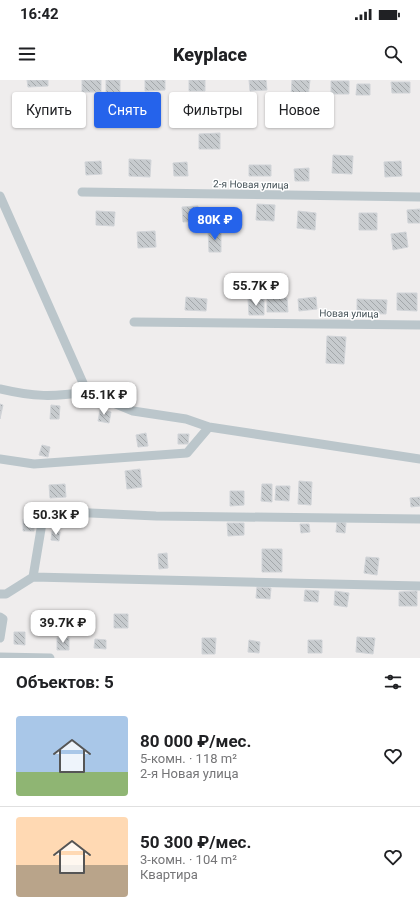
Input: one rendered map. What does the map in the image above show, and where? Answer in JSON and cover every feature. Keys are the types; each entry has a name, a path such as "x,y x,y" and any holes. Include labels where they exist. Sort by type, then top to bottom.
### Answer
{"street":[{"name":"2-я Новая улица","path":"82,192 420,197"},
{"path":"0,196 87,392"},
{"name":"Новая улица","path":"134,322 420,325"},
{"path":"0,388 23,394 55,396 87,392 133,411 186,419 209,427 420,459"},
{"path":"0,459 34,464 187,453 209,427"},
{"path":"33,577 43,517 47,511 156,516 420,519"},
{"path":"0,594 6,594 33,577 420,586"},
{"path":"0,617 3,619 0,638"},
{"path":"0,657 50,658"}],"building":[{"path":"27,80 48,80 48,86 28,87"},
{"path":"82,80 101,80 101,92 82,92"},
{"path":"106,80 120,80 120,92 106,92"},
{"path":"145,80 165,80 165,90 145,91"},
{"path":"189,80 205,80 205,91 189,91"},
{"path":"249,80 266,80 267,90 250,91"},
{"path":"292,80 310,80 309,92 291,92"},
{"path":"331,81 349,81 349,94 334,94 334,92 331,92"},
{"path":"391,82 410,82 410,93 392,93"},
{"path":"357,84 370,84 370,95 356,95"},
{"path":"220,133 220,149 199,149 199,134"},
{"path":"333,155 353,156 352,174 332,173"},
{"path":"129,159 151,160 150,177 129,176"},
{"path":"101,161 102,174 86,175 85,162"},
{"path":"401,161 402,176 385,177 384,162"},
{"path":"187,162 188,176 174,176 173,163"},
{"path":"249,165 271,165 271,176 249,176"},
{"path":"309,168 309,181 295,181 294,169"},
{"path":"257,204 275,205 274,221 256,220"},
{"path":"198,206 198,221 183,222 182,207"},
{"path":"420,209 420,223 408,223 407,210"},
{"path":"96,211 115,212 114,226 96,225"},
{"path":"298,211 316,213 315,230 297,228"},
{"path":"359,213 377,213 377,230 359,230"},
{"path":"235,217 237,231 227,232 226,218"},
{"path":"208,230 221,230 221,252 209,252"},
{"path":"155,231 156,247 138,248 137,232"},
{"path":"406,232 408,247 393,250 391,234"},
{"path":"397,293 417,293 417,311 397,310"},
{"path":"186,297 207,299 206,311 185,310"},
{"path":"316,297 317,309 299,311 298,299"},
{"path":"267,298 287,298 288,312 267,312"},
{"path":"248,299 264,299 264,315 249,315"},
{"path":"357,299 387,300 386,314 357,313"},
{"path":"327,336 346,337 344,364 326,363"},
{"path":"0,404 3,405 0,419"},
{"path":"51,405 60,406 59,419 50,419"},
{"path":"100,410 111,412 109,423 98,421"},
{"path":"146,433 148,446 138,447 136,435"},
{"path":"178,434 189,434 188,444 178,444"},
{"path":"42,445 50,447 48,457 39,455"},
{"path":"140,469 142,487 127,489 125,471"},
{"path":"299,481 312,482 311,505 298,504"},
{"path":"65,484 66,497 50,498 49,485"},
{"path":"262,484 272,484 272,502 261,501"},
{"path":"276,486 290,486 289,501 275,500"},
{"path":"230,491 244,491 244,505 230,506"},
{"path":"420,497 420,506 411,507 410,498"},
{"path":"23,519 34,519 34,531 23,531"},
{"path":"337,522 346,523 345,533 336,532"},
{"path":"227,523 244,523 244,535 228,536"},
{"path":"300,524 309,524 310,532 301,533"},
{"path":"52,531 60,532 59,541 51,540"},
{"path":"262,549 282,549 282,572 262,572"},
{"path":"167,553 168,568 159,569 158,554"},
{"path":"366,557 379,558 377,575 364,573"},
{"path":"257,587 271,588 270,599 256,598"},
{"path":"305,590 319,591 318,602 304,601"},
{"path":"335,591 349,593 347,607 334,605"},
{"path":"417,591 417,606 399,606 399,592"},
{"path":"114,614 128,614 128,628 114,628"},
{"path":"14,632 25,632 25,645 14,644"},
{"path":"357,637 375,638 373,654 356,652"},
{"path":"57,638 69,638 69,650 57,650"},
{"path":"202,638 216,638 215,654 202,654"},
{"path":"95,639 106,640 106,649 94,648"},
{"path":"249,640 260,642 259,653 248,652"},
{"path":"308,640 322,640 322,653 308,653"}]}
